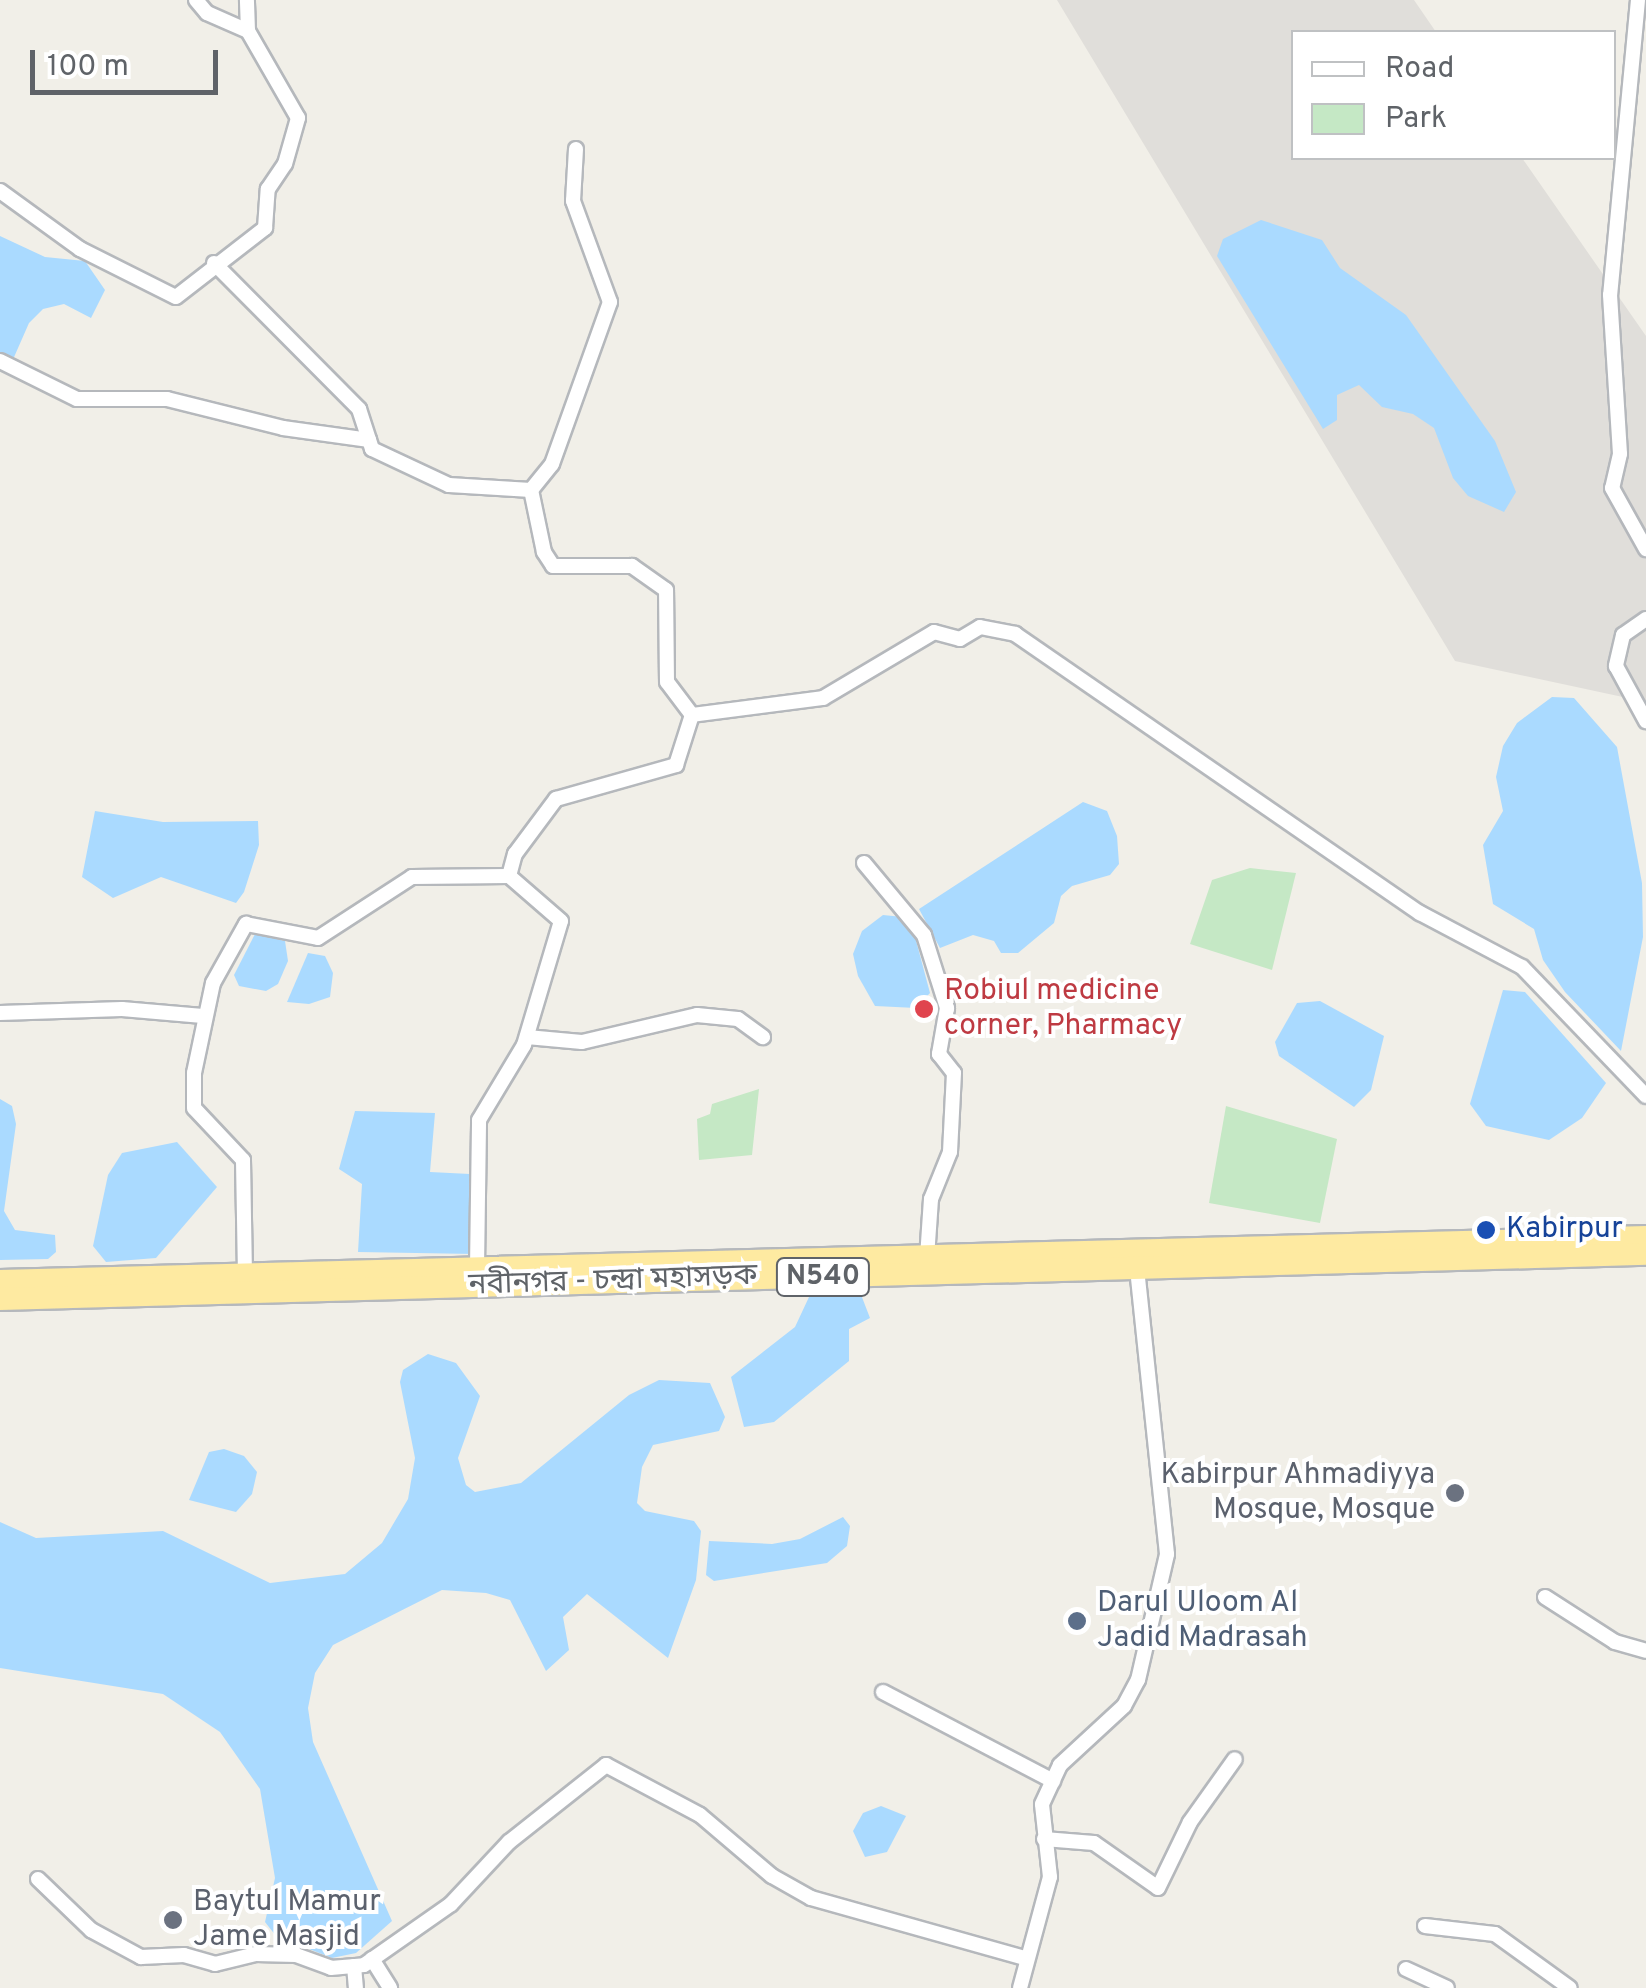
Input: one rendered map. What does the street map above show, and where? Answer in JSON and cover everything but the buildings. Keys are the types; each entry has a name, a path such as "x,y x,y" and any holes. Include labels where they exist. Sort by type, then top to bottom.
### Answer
{"highway":[{"name":"নবীনগর - চন্দ্রা মহাসড়ক","path":"0,1281 1646,1237"},
{"name":"নবীনগর - চন্দ্রা মহাসড়ক","path":"0,1299 1646,1254"}],"street":[{"path":"196,0 207,13 248,31"},
{"path":"0,191 69,242 176,297 214,263 265,228 268,189 296,130 298,118 248,31 247,0"},
{"path":"1638,0 1610,296 1620,454 1612,488 1646,548"},
{"path":"531,490 552,464 610,302 572,201 576,149"},
{"path":"214,263 359,409 372,449 415,474 449,485 531,490"},
{"path":"0,362 77,398 167,400 283,428 369,440"},
{"path":"531,490 544,552 554,566 632,566 666,590 666,682 692,714"},
{"path":"1646,619 1623,635 1616,666 1646,721"},
{"path":"692,714 822,698 934,632 960,639 980,628 1015,634 1420,914 1522,968 1646,1096"},
{"path":"509,876 516,854 556,799 676,765 692,714"},
{"path":"864,863 924,935 947,1008 939,1054 954,1074 950,1152 931,1199 927,1256"},
{"path":"245,1275 243,1160 194,1108 203,1016 222,961 246,924 318,938 412,877 509,876 561,921 526,1037 479,1120 477,1268"},
{"path":"0,1013 122,1009 203,1016"},
{"path":"526,1037 582,1042 698,1014 738,1019 763,1037"},
{"path":"1020,1988 1024,1958 1046,1901 1042,1804 1060,1765 1124,1706 1138,1680 1167,1554 1137,1270"},
{"path":"1545,1598 1616,1642 1646,1651"},
{"path":"883,1692 1053,1781"},
{"path":"1044,1839 1094,1843 1158,1888 1190,1822 1235,1760"},
{"path":"38,1878 91,1930 141,1957 184,1955 215,1964 256,1954 296,1956 330,1968 354,1966 372,1959 451,1904 509,1842 606,1765 700,1814 772,1876 811,1898 1024,1958"},
{"path":"1425,1926 1495,1934 1570,1988"},
{"path":"372,1959 390,1988"},
{"path":"354,1966 356,1988"},
{"path":"1406,1970 1447,1988"}],"shaded area":[{"path":"1057,0 1414,0 1435,30 1291,30 1291,160 1523,160 1646,336 1646,702 1455,661"}],"green space":[{"path":"1250,868 1296,873 1272,970 1190,944 1212,880"},
{"path":"759,1089 752,1155 699,1160 697,1119 710,1114 712,1104"},
{"path":"1226,1106 1337,1139 1320,1223 1209,1203"}],"water":[{"path":"1261,220 1322,240 1340,268 1406,315 1495,441 1516,492 1504,512 1468,496 1453,478 1434,428 1413,414 1382,407 1359,385 1337,395 1337,420 1323,429 1217,256 1223,239"},
{"path":"0,236 45,257 85,261 105,290 91,318 64,304 43,309 29,323 11,364 0,356"},
{"path":"1552,697 1574,698 1617,747 1642,883 1643,937 1621,1051 1565,992 1543,960 1534,929 1493,904 1483,845 1503,811 1496,777 1503,746 1517,723"},
{"path":"1083,802 1107,811 1117,836 1119,864 1110,875 1072,886 1061,896 1054,923 1018,953 1001,953 994,941 973,935 940,948 919,909"},
{"path":"95,811 163,822 258,821 259,845 244,892 236,903 161,877 113,898 82,877"},
{"path":"883,915 903,917 914,933 930,993 916,1008 875,1006 858,976 853,954 862,931"},
{"path":"255,934 285,941 288,961 278,984 266,991 239,986 234,975"},
{"path":"308,953 325,956 333,973 330,997 309,1004 287,1002"},
{"path":"1503,990 1525,992 1606,1083 1582,1118 1549,1140 1486,1126 1470,1104"},
{"path":"1320,1001 1384,1036 1371,1090 1354,1107 1279,1056 1275,1042 1297,1003"},
{"path":"0,1099 12,1106 16,1124 4,1211 15,1230 55,1235 56,1252 48,1259 0,1260"},
{"path":"355,1111 435,1113 430,1172 470,1174 474,1254 358,1252 362,1184 339,1169"},
{"path":"177,1142 217,1187 156,1258 106,1262 93,1246 108,1175 122,1153"},
{"path":"860,1292 870,1318 849,1329 849,1361 774,1422 744,1427 731,1377 795,1327 809,1297"},
{"path":"428,1354 456,1363 480,1396 458,1458 466,1485 475,1492 521,1483 629,1395 659,1380 710,1383 725,1417 719,1431 653,1445 642,1467 637,1503 645,1511 694,1521 701,1531 696,1580 668,1658 587,1594 563,1617 569,1650 546,1671 510,1600 486,1593 442,1590 333,1645 315,1673 308,1708 313,1742 392,1921 356,1953 332,1958 276,1936 265,1922 275,1878 260,1789 220,1732 163,1694 0,1668 0,1522 36,1538 163,1531 270,1583 345,1574 382,1543 408,1499 415,1458 400,1382 403,1370"},
{"path":"224,1449 244,1456 257,1472 252,1494 236,1512 189,1500 209,1452"},
{"path":"843,1517 850,1526 847,1546 827,1563 714,1581 706,1575 709,1541 772,1544 800,1539"},
{"path":"881,1806 906,1816 887,1852 865,1857 853,1831 863,1813"}],"place":[{"name":"Robiul medicine corner, Pharmacy","path":"924,1009"},
{"name":"Kabirpur","path":"1486,1230"},
{"name":"Kabirpur Ahmadiyya Mosque, Mosque","path":"1455,1493"},
{"name":"Darul Uloom Al Jadid Madrasah","path":"1077,1621"},
{"name":"Baytul Mamur Jame Masjid","path":"173,1920"}]}
